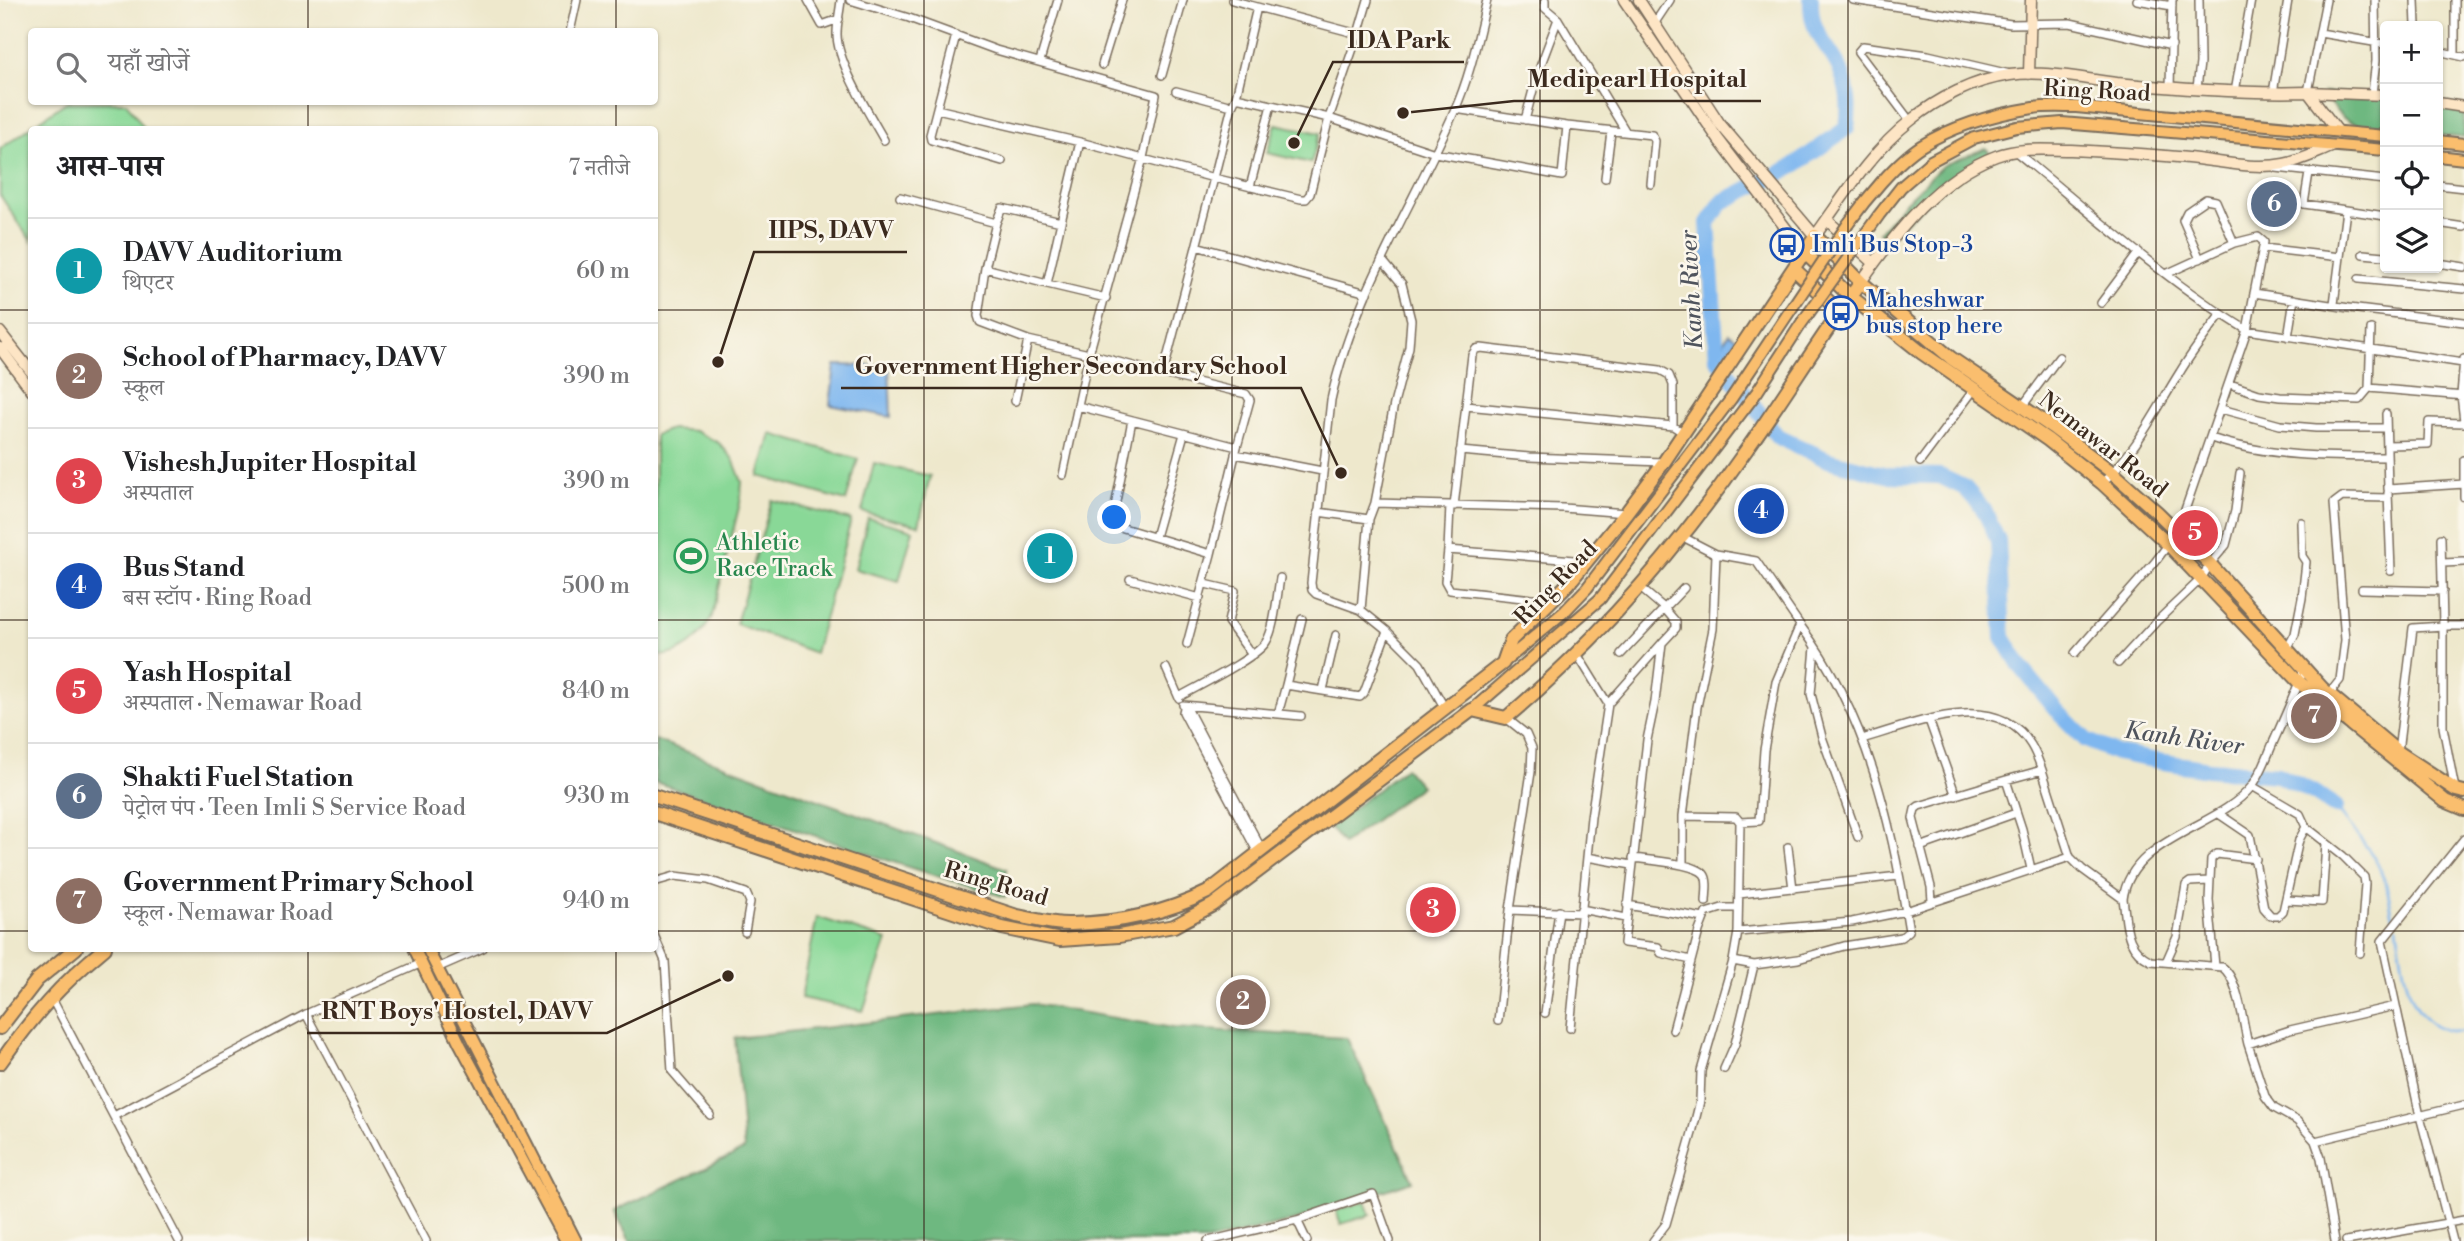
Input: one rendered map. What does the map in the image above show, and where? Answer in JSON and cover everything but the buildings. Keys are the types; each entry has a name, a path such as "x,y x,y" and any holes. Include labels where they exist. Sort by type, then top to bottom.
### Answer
{"highway":[{"path":"1503,663 1511,640 1553,601 1626,513 1664,462 1678,430 1707,401 1740,346 1815,236"},
{"name":"Nemawar Road","path":"1815,236 1973,391 2021,408 2052,427 2113,473 2210,564 2329,694 2398,752 2460,791"},
{"name":"Nemawar Road","path":"1804,252 1850,296 2004,403 2102,482 2169,545 2299,682 2445,801 2464,808"},
{"path":"1794,269 1839,311"},
{"path":"1472,710 1506,718 1577,654 1683,537 1748,449 1784,392 1861,282"},
{"name":"Ring Road","path":"658,797 1017,916 1069,925 1140,916 1180,906 1208,892 1503,663"},
{"name":"Ring Road","path":"658,814 1002,928 1060,940 1119,936 1174,926 1213,905 1472,710"},
{"path":"0,1028 37,980 71,952"},
{"path":"0,1063 51,997 101,952"}],"main road":[{"name":"Ring Road","path":"1503,663 1565,611 1587,588 1731,400 1860,207 1919,147 1942,135 1990,118 2034,108 2076,107 2380,135"},
{"name":"Ring Road","path":"1472,710 1600,599 1749,402 1879,215 1901,187 1931,161 1974,138 2017,127 2063,123 2380,149"},
{"path":"2443,142 2464,144"},
{"path":"2443,157 2464,159"},
{"path":"416,952 460,1044 566,1241"},
{"path":"429,952 576,1241"}],"street":[{"path":"571,28 577,0"},
{"path":"808,0 819,23 825,25 839,19"},
{"path":"841,0 837,34 839,48 853,82 884,140"},
{"path":"850,0 996,50 1156,95 1143,158 1089,354 1063,475"},
{"path":"1040,61 1058,0"},
{"path":"1102,65 1122,0"},
{"path":"1162,75 1183,0"},
{"path":"1232,0 1358,34"},
{"path":"937,109 1080,142 1301,199 1308,197 1329,118 1368,0"},
{"path":"1444,708 1420,664 1387,631 1361,610 1316,594 1312,590 1322,471 1335,379 1367,293 1455,109 1474,54 1487,0"},
{"path":"1545,0 1545,8 1558,19 1626,132"},
{"path":"1624,0 1738,166 1804,252"},
{"path":"1639,0 1720,124 1815,236 1874,155 1910,121 1954,93 1987,80 2029,74 2235,92 2380,95"},
{"path":"1654,24 1670,0"},
{"path":"1853,0 2011,23 2070,23 2172,47"},
{"path":"2029,74 2031,0"},
{"path":"2137,0 2172,3 2170,88"},
{"path":"2197,88 2200,63 2199,0"},
{"path":"2235,92 2251,0"},
{"path":"2273,93 2288,0"},
{"path":"2326,0 2308,92 2337,130"},
{"path":"2372,94 2376,42 2375,0"},
{"path":"2415,0 2416,21"},
{"path":"2455,0 2455,55"},
{"path":"1163,374 1257,7"},
{"path":"1525,120 1537,75 1558,19"},
{"path":"2320,33 2380,43"},
{"path":"956,35 930,135 933,142 1002,161"},
{"path":"1910,121 1858,52 1863,46 1928,55 2012,75"},
{"path":"2443,52 2464,57"},
{"path":"1176,92 1232,106"},
{"path":"1236,97 1329,118 1435,153 1562,176 1567,126"},
{"path":"2443,104 2464,107"},
{"path":"1250,187 1271,105"},
{"path":"1455,109 1655,137 1651,184"},
{"path":"1605,178 1611,132"},
{"path":"1047,284 1080,142"},
{"path":"2262,166 2285,164 2338,144"},
{"path":"2015,151 2166,274 2247,330 2464,360 2464,422 2429,422 2428,444 2387,445"},
{"path":"1861,282 1911,218 1959,176 1995,156 2015,151 2135,153 2380,180"},
{"path":"2309,173 2304,205 2380,215"},
{"path":"2443,186 2464,188"},
{"path":"900,197 996,223"},
{"path":"2200,259 2183,220 2187,212 2206,199 2216,201 2234,243"},
{"path":"1061,222 1005,207 1000,210 985,268 978,316 980,322 1028,340 1246,394 1250,400 1205,584 1187,643"},
{"path":"2334,304 2346,210"},
{"path":"1827,220 1874,263"},
{"path":"2443,224 2464,227"},
{"path":"2075,653 2177,533 2247,330 2264,242 2260,237 2234,243 2166,274"},
{"path":"1196,246 1367,293"},
{"path":"2263,248 2340,257"},
{"path":"2101,303 2139,252"},
{"path":"2363,254 2380,256"},
{"path":"1361,610 1369,519 1375,503 1394,404 1409,346 1411,320 1402,284 1382,260"},
{"path":"2443,264 2464,267"},
{"path":"985,268 1105,298"},
{"path":"2359,279 2464,289"},
{"path":"2254,293 2464,322"},
{"path":"2288,337 2294,299"},
{"path":"2102,482 2113,473 2149,426 2181,370 2221,314"},
{"path":"2230,384 2259,394 2359,400 2369,388 2371,329"},
{"path":"0,332 28,368"},
{"path":"1014,401 1028,340"},
{"path":"0,348 28,386"},
{"path":"1466,407 1678,430 1669,375 1660,370 1481,348 1476,349 1472,355 1445,581 1450,590 1553,601"},
{"path":"2021,408 2059,356"},
{"path":"2369,388 2462,395"},
{"path":"1920,462 1973,391"},
{"path":"1078,406 1184,434 1236,451 1322,471"},
{"path":"2221,410 2291,426 2386,428"},
{"path":"2386,414 2390,571"},
{"path":"1132,420 1112,522 1120,527 1211,554"},
{"path":"1155,537 1184,434"},
{"path":"2211,438 2230,444 2303,454 2387,457"},
{"path":"1460,452 1664,462"},
{"path":"2464,460 2464,497"},
{"path":"2118,663 2156,622 2202,579 2230,537 2240,473"},
{"path":"2329,694 2340,680 2345,640 2334,503 2342,496 2464,484"},
{"path":"1375,503 1563,508 1626,513"},
{"path":"1318,512 1369,519"},
{"path":"2287,649 2295,634 2302,598 2305,562 2302,556 2301,522"},
{"path":"1683,537 1716,554 1756,561 1815,646 1843,693 1889,823 1909,931 1902,937 1844,946 1798,959 1754,965 1732,961"},
{"path":"2441,538 2443,727 2464,808"},
{"path":"1448,551 1587,561"},
{"path":"1684,865 1684,816 1697,707 1713,629 1716,554"},
{"path":"2443,564 2464,562"},
{"path":"1178,696 1251,655 1268,640 1280,578"},
{"path":"1130,579 1200,598"},
{"path":"1205,584 1235,591 1228,622 1251,655"},
{"path":"1570,1028 1587,857 1608,704 1676,628 1676,622 1664,608 1638,586"},
{"path":"1621,654 1684,588"},
{"path":"2362,589 2443,591"},
{"path":"1278,714 1302,619"},
{"path":"1740,822 1759,821 1764,750 1776,682 1800,625"},
{"path":"2398,752 2413,628 2464,626"},
{"path":"1286,685 1360,697 1364,693 1387,631"},
{"path":"1323,690 1336,635"},
{"path":"1662,643 1647,740 1624,943 1658,947 1661,953 1691,960"},
{"path":"1815,646 1811,694 1822,737 1858,837"},
{"path":"1577,654 1608,704"},
{"path":"1166,668 1196,739 1260,852"},
{"path":"2304,668 2252,786 2219,814 2155,849 2132,874 2125,887 2123,899 2131,946 2142,956 2151,961 2215,966 2229,971 2265,1096 2274,1108 2297,1121 2315,1141 2321,1158 2335,1241"},
{"path":"1184,707 1301,716"},
{"path":"1861,739 1962,713 1980,713 1997,718 2022,733 2032,746 2073,860 2123,899"},
{"path":"1498,1021 1532,748 1526,734 1506,718"},
{"path":"1928,720 1956,796"},
{"path":"1932,901 1931,887 1913,818 1915,809 2042,771"},
{"path":"2006,780 2031,869"},
{"path":"2252,786 2300,814 2306,827 2343,856 2364,877 2361,953"},
{"path":"1920,847 2016,813"},
{"path":"2219,814 2250,835 2267,913 2271,916 2281,915 2287,901 2290,872 2299,840 2306,827"},
{"path":"1653,1241 1666,1224 1700,1101 1701,1071 1738,932 1740,822 1736,817 1684,816"},
{"path":"2453,1241 2420,1116 2382,941 2464,839"},
{"path":"2287,901 2322,902 2326,844"},
{"path":"1788,846 1793,889"},
{"path":"2215,966 2209,881 2213,856 2256,859"},
{"path":"1587,857 1684,865 1705,874 1706,902"},
{"path":"1738,932 1852,922 1906,911 2031,869 2073,860"},
{"path":"658,881 675,876 708,880 746,893 750,902 745,932"},
{"path":"1739,894 1899,876"},
{"path":"2166,962 2177,937 2186,885 2209,881"},
{"path":"1627,905 1704,918"},
{"path":"1673,1030 1706,913 1722,908 1738,908"},
{"path":"1510,910 1581,911 1626,918"},
{"path":"1545,1013 1559,911"},
{"path":"658,944 665,961 672,1071 709,1115"},
{"path":"437,968 474,952"},
{"path":"114,1116 306,1014 422,963"},
{"path":"1724,1069 1738,1034 1754,965"},
{"path":"51,997 179,1241"},
{"path":"2248,1044 2290,1030 2395,1006"},
{"path":"306,1014 426,1241"},
{"path":"2315,1141 2464,1105"},
{"path":"1208,1241 1297,1220 1373,1194 1390,1241"},
{"path":"1297,1220 1307,1241"},
{"path":"2346,1241 2464,1220"}],"green space":[{"path":"2324,93 2380,95 2380,128 2349,122"},
{"path":"2443,104 2464,107 2464,138 2443,136"},
{"path":"62,105 128,105 143,126 32,126"},
{"path":"1276,124 1320,133 1311,163 1267,153"},
{"path":"28,129 28,237 0,195 0,149"},
{"path":"1986,148 1992,156 1938,193 1887,238 1879,232 1942,166"},
{"name":"Athletic Race Track","path":"671,429 695,431 719,443 733,459 742,482 740,503 712,616 702,632 689,645 664,656 658,656 658,434"},
{"path":"771,434 858,459 846,501 759,476"},
{"path":"874,463 930,476 919,525 862,512"},
{"path":"772,500 851,520 815,653 736,624"},
{"path":"868,518 913,530 899,581 855,569"},
{"path":"658,741 1007,869 1005,897 658,783"},
{"path":"1405,768 1421,786 1343,844 1329,827"},
{"path":"817,917 887,940 863,1011 801,998"},
{"path":"1033,1004 1173,1028 1347,1038 1413,1181 1297,1220 1208,1241 630,1241 614,1211 744,1150 735,1038"},
{"path":"1365,1201 1370,1215 1341,1224 1336,1211"}],"water":[{"path":"1729,333 1737,338 1726,356 1719,350"},
{"path":"835,365 889,366 891,417 830,405"}],"waterway":[{"name":"Kanh River","path":"1811,0 1816,30 1840,69 1847,91 1847,128 1792,167 1722,202 1708,223 1717,359 1778,437 1828,460 1887,475 1940,476 1965,488 1984,510 1998,541 2003,637 2021,667 2059,713 2086,740 2116,753 2164,762 2278,775 2315,793 2336,807"},
{"path":"2336,807 2374,857 2386,884 2394,921"},
{"path":"2397,927 2406,979 2419,1011 2430,1022 2445,1030 2464,1032"}],"place":[{"name":"Medipearl Hospital","path":"1403,113"},
{"name":"IDA Park","path":"1294,143"},
{"name":"Shakti Fuel Station","path":"2274,204"},
{"name":"Imli Bus Stop-3","path":"1787,245"},
{"name":"Maheshwar bus stop here","path":"1841,313"},
{"name":"IIPS, DAVV","path":"718,362"},
{"name":"Government Higher Secondary School","path":"1341,473"},
{"name":"Bus Stand","path":"1761,511"},
{"name":"Yash Hospital","path":"2195,533"},
{"name":"Athletic Race Track","path":"691,556"},
{"name":"DAVV Auditorium","path":"1050,556"},
{"name":"Government Primary School","path":"2314,716"},
{"name":"Vishesh Jupiter Hospital","path":"1433,910"},
{"name":"RNT Boys' Hostel, DAVV","path":"728,976"},
{"name":"School of Pharmacy, DAVV","path":"1243,1002"}]}
